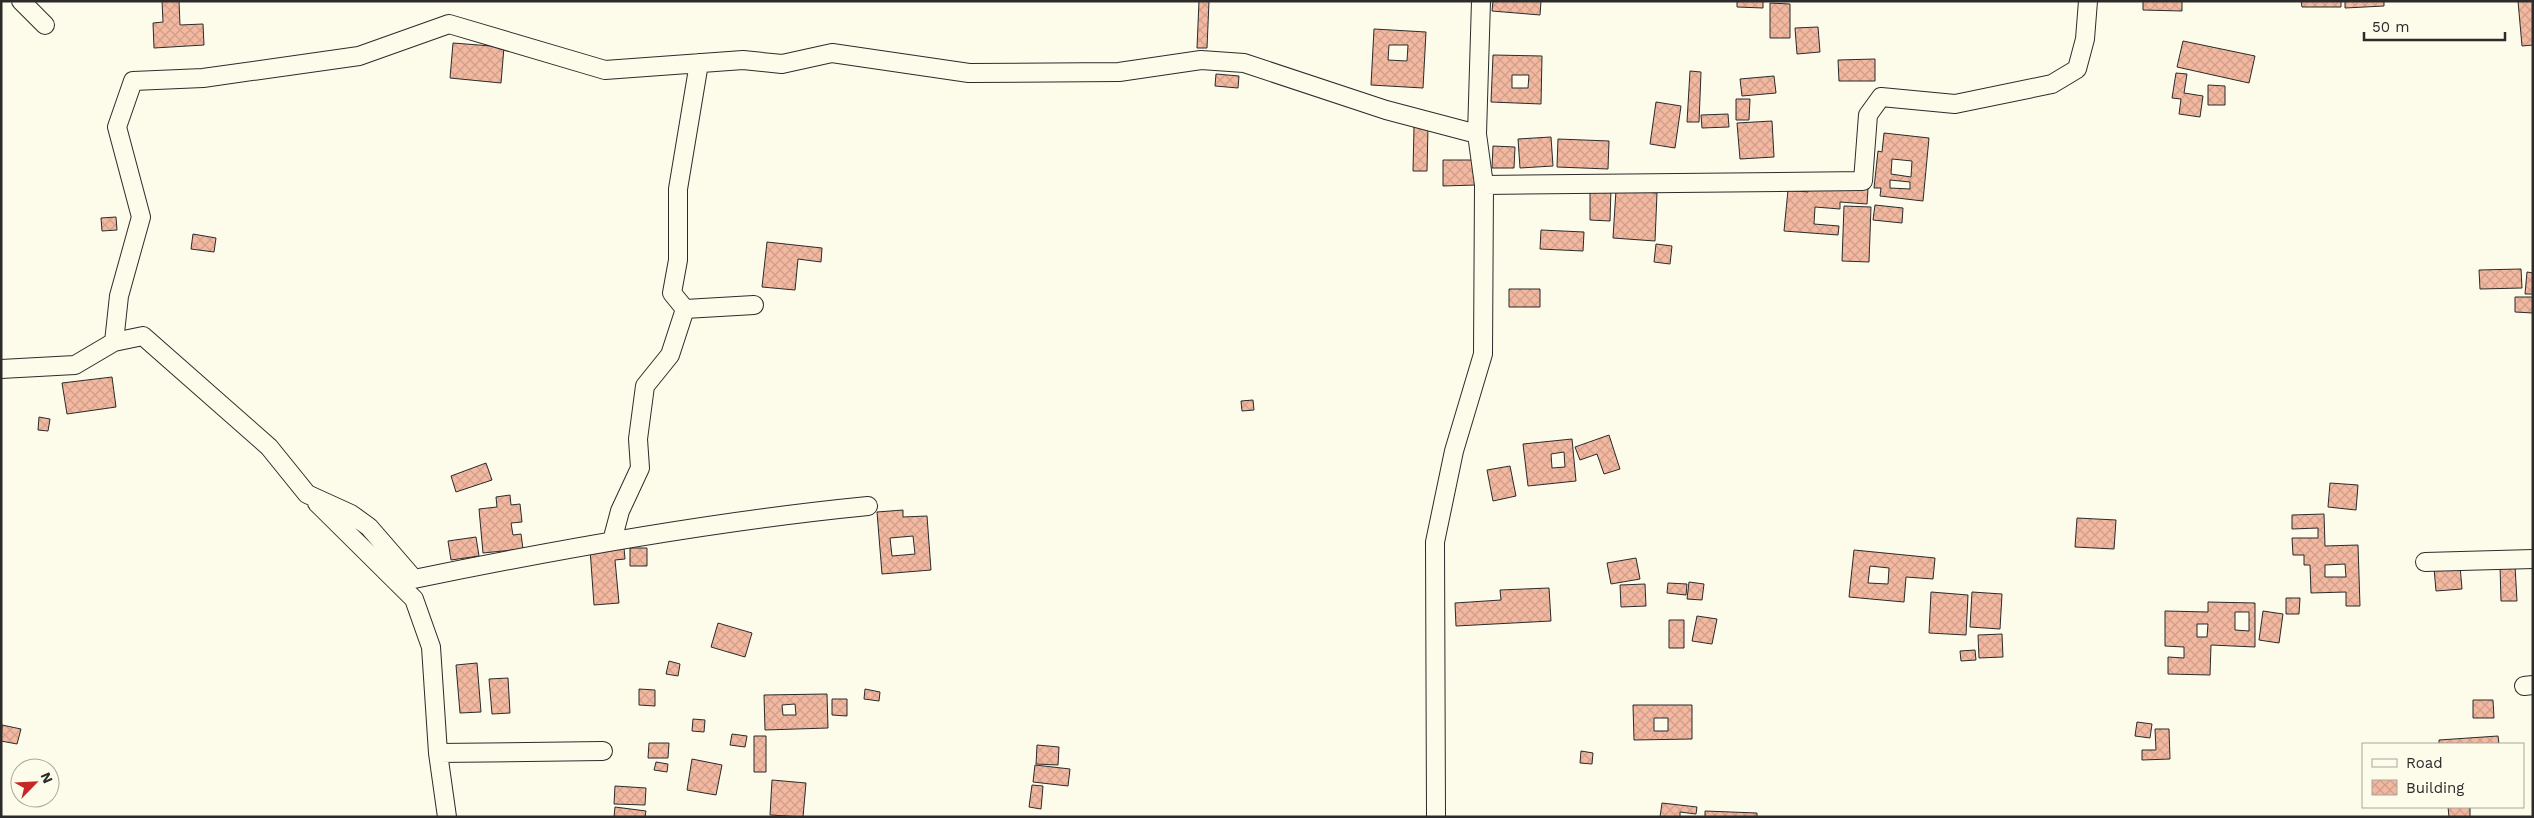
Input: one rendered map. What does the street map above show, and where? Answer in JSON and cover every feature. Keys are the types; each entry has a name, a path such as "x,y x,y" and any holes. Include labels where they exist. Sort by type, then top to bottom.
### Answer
{"street":[{"path":"21,1 45,25"},
{"path":"1436,817 1436,542 1454,451 1483,354 1484,185 1477,134 1481,1"},
{"path":"1484,185 1863,181 1868,115 1881,97 1955,104 2052,84 2077,69 2085,39 2088,1"},
{"path":"114,342 118,296 141,217 117,126 133,81 203,78 359,56 449,24 605,70 743,60 782,64 832,53 968,73 1119,72 1201,60 1244,63 1386,110 1477,134"},
{"path":"684,309 672,293 678,260 678,189 699,63"},
{"path":"684,309 754,305"},
{"path":"612,541 620,512 640,468 638,439 645,386 670,355 684,309"},
{"path":"1,369 75,364 114,342 143,336 270,447 307,494 414,599 431,647 438,754 447,817"},
{"path":"307,494 350,514 369,527 414,579 558,549 716,524 868,506"},
{"path":"2425,562 2533,559"},
{"path":"438,754 603,751"}],"building":[{"path":"162,1 179,1 180,25 203,24 204,45 154,48 153,23 163,22"},
{"path":"1199,1 1209,1 1207,48 1197,48"},
{"path":"1493,1 1541,1 1540,15 1492,11"},
{"path":"1737,1 1763,1 1763,8 1737,7"},
{"path":"2143,1 2182,1 2182,11 2143,10"},
{"path":"2301,1 2341,1 2341,7 2302,7"},
{"path":"2345,1 2384,1 2384,6 2345,8"},
{"path":"2518,1 2533,1 2533,45 2522,46"},
{"path":"1770,3 1790,4 1790,38 1770,38"},
{"path":"1818,27 1820,52 1797,54 1795,28"},
{"path":"1374,29 1426,32 1423,88 1371,85","holes":["1389,45 1408,45 1407,61 1388,60"]},
{"path":"2183,41 2255,56 2249,83 2177,67"},
{"path":"453,43 504,47 501,83 450,78"},
{"path":"1493,55 1542,56 1541,104 1491,102","holes":["1512,75 1529,75 1528,88 1512,88"]},
{"path":"1875,59 1875,81 1839,81 1838,60"},
{"path":"1690,71 1701,72 1699,122 1687,122"},
{"path":"2176,73 2187,74 2184,93 2203,96 2200,117 2179,114 2181,99 2172,98"},
{"path":"1216,74 1239,76 1238,88 1215,86"},
{"path":"1774,76 1776,93 1742,96 1740,79"},
{"path":"2208,85 2225,86 2225,105 2208,105"},
{"path":"1736,99 1750,99 1749,120 1736,120"},
{"path":"1656,102 1681,106 1675,148 1650,144"},
{"path":"1728,114 1729,127 1702,128 1701,115"},
{"path":"1772,121 1774,157 1740,159 1737,123"},
{"path":"1414,127 1428,127 1427,171 1413,171"},
{"path":"1884,133 1929,138 1923,201 1880,196 1881,188 1874,188 1878,151 1882,152","holes":["1892,159 1912,161 1911,177 1891,174","1890,180 1910,182 1910,189 1890,188"]},
{"path":"1551,137 1553,166 1520,168 1518,139"},
{"path":"1558,139 1609,141 1608,169 1557,167"},
{"path":"1493,146 1515,147 1514,168 1492,168"},
{"path":"1443,160 1476,160 1476,185 1443,186"},
{"path":"1808,184 1868,189 1867,204 1840,202 1840,209 1815,207 1814,224 1839,226 1838,235 1784,231 1788,190 1808,192"},
{"path":"1590,187 1611,188 1610,221 1590,220"},
{"path":"1616,190 1657,193 1655,241 1613,238"},
{"path":"1875,205 1903,208 1902,223 1873,220"},
{"path":"1844,206 1871,207 1869,262 1842,261"},
{"path":"116,217 117,230 102,231 101,218"},
{"path":"1541,230 1584,232 1583,251 1540,249"},
{"path":"193,234 216,238 214,252 191,249"},
{"path":"767,242 822,248 821,262 798,259 795,290 762,287"},
{"path":"1656,244 1672,246 1670,264 1654,262"},
{"path":"2521,269 2522,288 2480,289 2479,270"},
{"path":"2527,272 2533,273 2533,294 2525,294"},
{"path":"1509,289 1540,289 1540,307 1509,307"},
{"path":"2515,297 2533,297 2533,313 2515,312"},
{"path":"112,377 116,407 67,414 62,383"},
{"path":"1253,400 1254,410 1242,411 1241,401"},
{"path":"39,417 50,419 48,431 38,430"},
{"path":"1609,435 1620,469 1604,474 1597,454 1580,460 1575,447"},
{"path":"1572,439 1576,481 1528,486 1523,444","holes":["1564,452 1565,467 1552,468 1551,454"]},
{"path":"486,463 492,480 456,492 451,476"},
{"path":"1510,466 1516,496 1493,501 1487,470"},
{"path":"2330,483 2358,485 2356,510 2328,507"},
{"path":"510,495 511,505 520,504 522,522 511,523 513,535 521,534 523,549 483,553 479,509 497,507 496,497"},
{"path":"903,510 903,517 927,516 931,570 882,574 877,512","holes":["913,536 915,554 892,556 890,538"]},
{"path":"2324,514 2325,546 2358,545 2360,606 2346,606 2346,592 2311,593 2310,565 2304,565 2304,555 2293,555 2292,538 2318,538 2318,528 2292,529 2292,515","holes":["2345,564 2346,577 2325,577 2325,565"]},
{"path":"2077,518 2116,520 2114,549 2075,547"},
{"path":"476,537 479,556 451,560 448,541"},
{"path":"624,548 625,559 615,560 619,603 594,605 590,549"},
{"path":"630,548 647,548 647,566 630,566"},
{"path":"1854,550 1935,558 1933,579 1906,577 1904,602 1849,597","holes":["1870,566 1889,568 1888,584 1868,583"]},
{"path":"1636,558 1640,579 1611,584 1607,563"},
{"path":"2460,566 2462,589 2436,591 2434,568"},
{"path":"2500,566 2515,566 2517,601 2501,601"},
{"path":"1689,582 1704,584 1702,600 1687,599"},
{"path":"1668,583 1687,584 1686,595 1667,593"},
{"path":"1645,584 1646,606 1621,607 1620,585"},
{"path":"1549,588 1551,621 1456,626 1455,603 1501,600 1500,590"},
{"path":"1931,592 1968,595 1966,635 1929,633"},
{"path":"1972,592 2002,594 2000,629 1970,627"},
{"path":"2286,598 2300,598 2299,614 2286,614"},
{"path":"2208,602 2255,603 2255,647 2211,645 2210,675 2168,674 2168,657 2184,658 2184,647 2165,646 2165,611 2208,612","holes":["2235,612 2249,612 2249,631 2235,630","2197,624 2208,624 2207,637 2197,637"]},
{"path":"2263,611 2283,614 2279,643 2259,640"},
{"path":"1697,616 1717,619 1712,644 1692,641"},
{"path":"1669,620 1684,620 1684,648 1669,648"},
{"path":"718,623 752,633 745,657 711,647"},
{"path":"2002,634 2003,657 1979,658 1978,635"},
{"path":"1975,650 1976,660 1961,661 1960,651"},
{"path":"669,661 680,664 678,676 666,674"},
{"path":"477,663 481,712 460,713 456,665"},
{"path":"508,678 510,713 492,714 489,679"},
{"path":"639,689 655,690 655,706 639,705"},
{"path":"865,689 880,692 879,701 864,699"},
{"path":"827,694 828,728 765,730 764,695","holes":["795,704 796,715 783,715 782,705"]},
{"path":"832,699 847,699 847,716 832,715"},
{"path":"2473,700 2493,700 2494,718 2473,718"},
{"path":"1633,705 1692,705 1692,739 1634,740","holes":["1654,718 1668,718 1668,731 1654,731"]},
{"path":"693,719 705,720 704,732 692,731"},
{"path":"2137,722 2152,724 2150,738 2135,736"},
{"path":"2,725 21,729 17,744 1,741"},
{"path":"2155,729 2169,729 2170,759 2142,760 2142,750 2156,750"},
{"path":"732,734 747,736 745,747 730,745"},
{"path":"754,736 766,736 766,772 754,772"},
{"path":"2498,736 2499,743 2439,743 2439,740"},
{"path":"649,743 669,743 668,758 648,758"},
{"path":"1037,745 1059,747 1058,765 1036,764"},
{"path":"1581,751 1593,753 1592,764 1580,763"},
{"path":"692,759 722,765 716,795 687,790"},
{"path":"656,762 668,764 667,772 654,770"},
{"path":"1035,765 1070,769 1068,786 1033,782"},
{"path":"772,780 806,783 803,817 770,815"},
{"path":"1032,785 1043,786 1041,809 1029,807"},
{"path":"615,786 646,788 645,805 614,804"},
{"path":"1662,803 1697,807 1696,814 1680,812 1680,817 1660,817"},
{"path":"615,807 646,811 645,817 614,817"},
{"path":"2448,808 2470,808 2470,817 2449,817"},
{"path":"1705,811 1757,813 1757,817 1705,817"}]}
